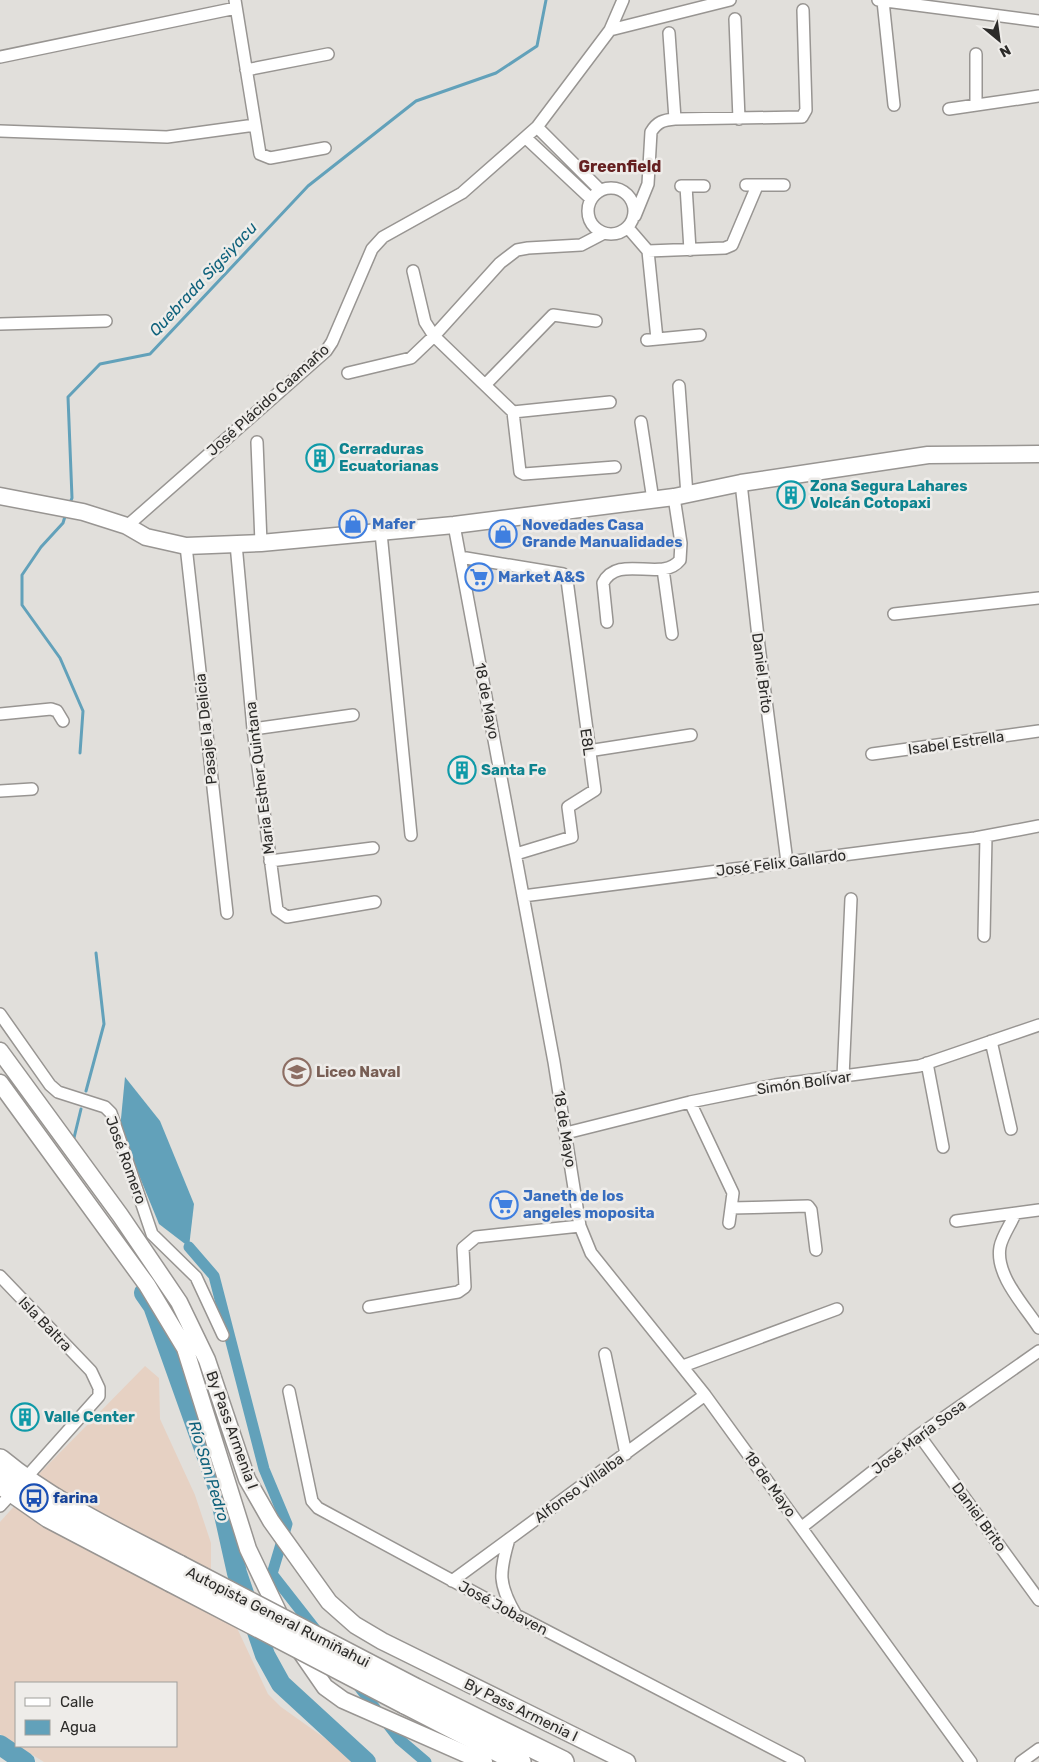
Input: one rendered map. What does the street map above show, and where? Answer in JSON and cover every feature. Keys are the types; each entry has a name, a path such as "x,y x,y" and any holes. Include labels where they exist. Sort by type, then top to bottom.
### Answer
{"highway":[{"name":"Autopista General Rumiñahui","path":"0,1460 9,1491 49,1517 175,1573 410,1696 520,1762"},
{"name":"Autopista General Rumiñahui","path":"410,1696 563,1762"}],"main road":[{"path":"0,496 83,512 127,526 146,537 186,546 261,543 454,525 653,500 741,483 928,455 1039,454"},
{"name":"By Pass Armenia I","path":"0,1050 120,1215 179,1302 207,1360 248,1479 271,1521 329,1602 355,1625 471,1686 627,1762"},
{"name":"By Pass Armenia I","path":"0,1082 147,1285 185,1348 248,1549 264,1586 290,1636 312,1670 325,1687 342,1700 484,1762"}],"street":[{"name":"José Plácido Caamaño","path":"127,526 326,352 372,249 383,237 462,193 526,138 537,127 610,30 624,0"},
{"path":"610,30 730,0"},
{"path":"894,105 881,0 1039,21"},
{"path":"0,56 236,4 260,154 264,158 270,158 325,148"},
{"path":"635,216 633,204 619,189 606,187 600,189 590,198 587,211 589,218 604,233 617,235 629,229 646,194 651,132 656,124 664,119 794,118 802,116 806,110 803,10"},
{"path":"735,19 739,118"},
{"path":"669,33 674,118"},
{"path":"246,70 328,54"},
{"path":"976,54 976,105"},
{"path":"949,109 1039,93"},
{"path":"0,131 168,138 255,125"},
{"path":"537,127 600,189"},
{"path":"526,138 590,198"},
{"path":"648,251 725,248 732,245 752,186 784,185"},
{"path":"690,250 683,186 704,186"},
{"path":"629,199 646,194"},
{"path":"629,229 648,251 652,340 700,335"},
{"path":"348,374 411,358 509,255 528,248 580,246 604,233"},
{"path":"414,271 425,322 434,336 513,412 520,472 524,474 615,467"},
{"path":"486,384 553,316 596,321"},
{"path":"0,324 106,321"},
{"path":"607,622 603,583 611,573 624,569 674,566 682,555 679,386"},
{"path":"513,412 610,402"},
{"path":"641,422 653,500"},
{"path":"257,442 261,543"},
{"name":"Daniel Brito","path":"741,483 759,646 787,862"},
{"name":"18 de Mayo","path":"454,525 516,854 566,1134 580,1226 591,1253 705,1395 971,1762"},
{"path":"381,533 411,835"},
{"name":"Maria Esther Quintana","path":"236,544 253,728 277,910 281,915 287,917 375,902"},
{"name":"Pasaje la Delicia","path":"186,546 227,913"},
{"name":"E8L","path":"460,557 563,574 567,580 588,751 595,790 568,807 572,837 516,854"},
{"path":"663,568 672,634"},
{"path":"894,614 1039,598"},
{"path":"0,714 51,709 57,711 64,721"},
{"path":"253,728 353,715"},
{"name":"Isabel Estrella","path":"872,754 1039,731"},
{"path":"588,751 691,735"},
{"path":"0,791 32,789"},
{"name":"José Felix Gallardo","path":"523,896 986,836 1039,826"},
{"path":"984,936 986,836"},
{"path":"270,861 373,848"},
{"path":"843,1077 851,899"},
{"name":"José Romero","path":"0,1014 50,1085 58,1092 105,1107 111,1113 152,1234 196,1277 223,1335"},
{"name":"Simón Bolívar","path":"566,1134 690,1102 774,1085 843,1077 927,1063 1038,1028"},
{"path":"992,1041 1011,1129"},
{"path":"927,1063 943,1147"},
{"path":"690,1102 733,1193 729,1223"},
{"path":"731,1208 808,1206 811,1210 816,1250"},
{"path":"956,1221 1039,1210"},
{"path":"1015,1214 1000,1246 1000,1261 1011,1285 1039,1328"},
{"path":"368,1307 458,1292 465,1287 464,1248 476,1237 580,1226"},
{"name":"Isla Baltra","path":"0,1276 91,1371 97,1381 100,1394 9,1491"},
{"path":"683,1366 837,1309"},
{"name":"José María Sosa","path":"802,1527 919,1435 1039,1351"},
{"path":"605,1354 626,1454"},
{"name":"José Jobaven","path":"289,1391 302,1460 314,1506 516,1615 799,1762"},
{"name":"Alfonso Villalba","path":"452,1581 705,1395"},
{"name":"Daniel Brito","path":"919,1435 1039,1600"},
{"path":"509,1539 500,1576 504,1593 516,1615"},
{"path":"1021,1762 1039,1749"}],"shaded area":[{"path":"145,1366 159,1378 160,1419 195,1495 211,1543 211,1576 33,1480"},
{"path":"17,1503 237,1628 268,1694 281,1707 350,1756 353,1762 44,1762 20,1747 178,1747 178,1682 15,1682 15,1743 0,1734 0,1522"}],"water":[{"path":"125,1077 160,1121 194,1204 189,1247 159,1224 120,1129"}],"waterway":[{"name":"Quebrada Sigsiyacu","path":"69,505 72,498 68,397 100,364 150,354 308,186 416,101 496,73 537,46 546,0"},
{"name":"Quebrada Sigsiyacu","path":"66,513 63,523 41,547 22,575 22,605 60,658 83,711 80,753"},
{"name":"Quebrada Sigsiyacu","path":"86,1091 104,1024 96,953"},
{"name":"Quebrada Sigsiyacu","path":"73,1142 81,1109"},
{"path":"189,1247 214,1276 264,1469 287,1524 272,1574 319,1634"},
{"name":"Río San Pedro","path":"144,1293 153,1306 218,1488 237,1573 265,1655 281,1684 366,1762"},
{"path":"356,1683 399,1739 426,1762"},
{"path":"0,1745 25,1762"}],"place":[{"name":"Cerraduras Ecuatorianas","path":"320,458"},
{"name":"Zona Segura Lahares Volcán Cotopaxi","path":"791,495"},
{"name":"Mafer","path":"353,524"},
{"name":"Novedades Casa Grande Manualidades","path":"503,534"},
{"name":"Market A&S","path":"479,577"},
{"name":"Santa Fe","path":"462,770"},
{"name":"Liceo Naval","path":"297,1072"},
{"name":"Janeth de los angeles moposita","path":"504,1205"},
{"name":"Valle Center","path":"25,1417"},
{"name":"farina","path":"34,1498"}],"district":[{"name":"Greenfield","path":"620,166"}]}
